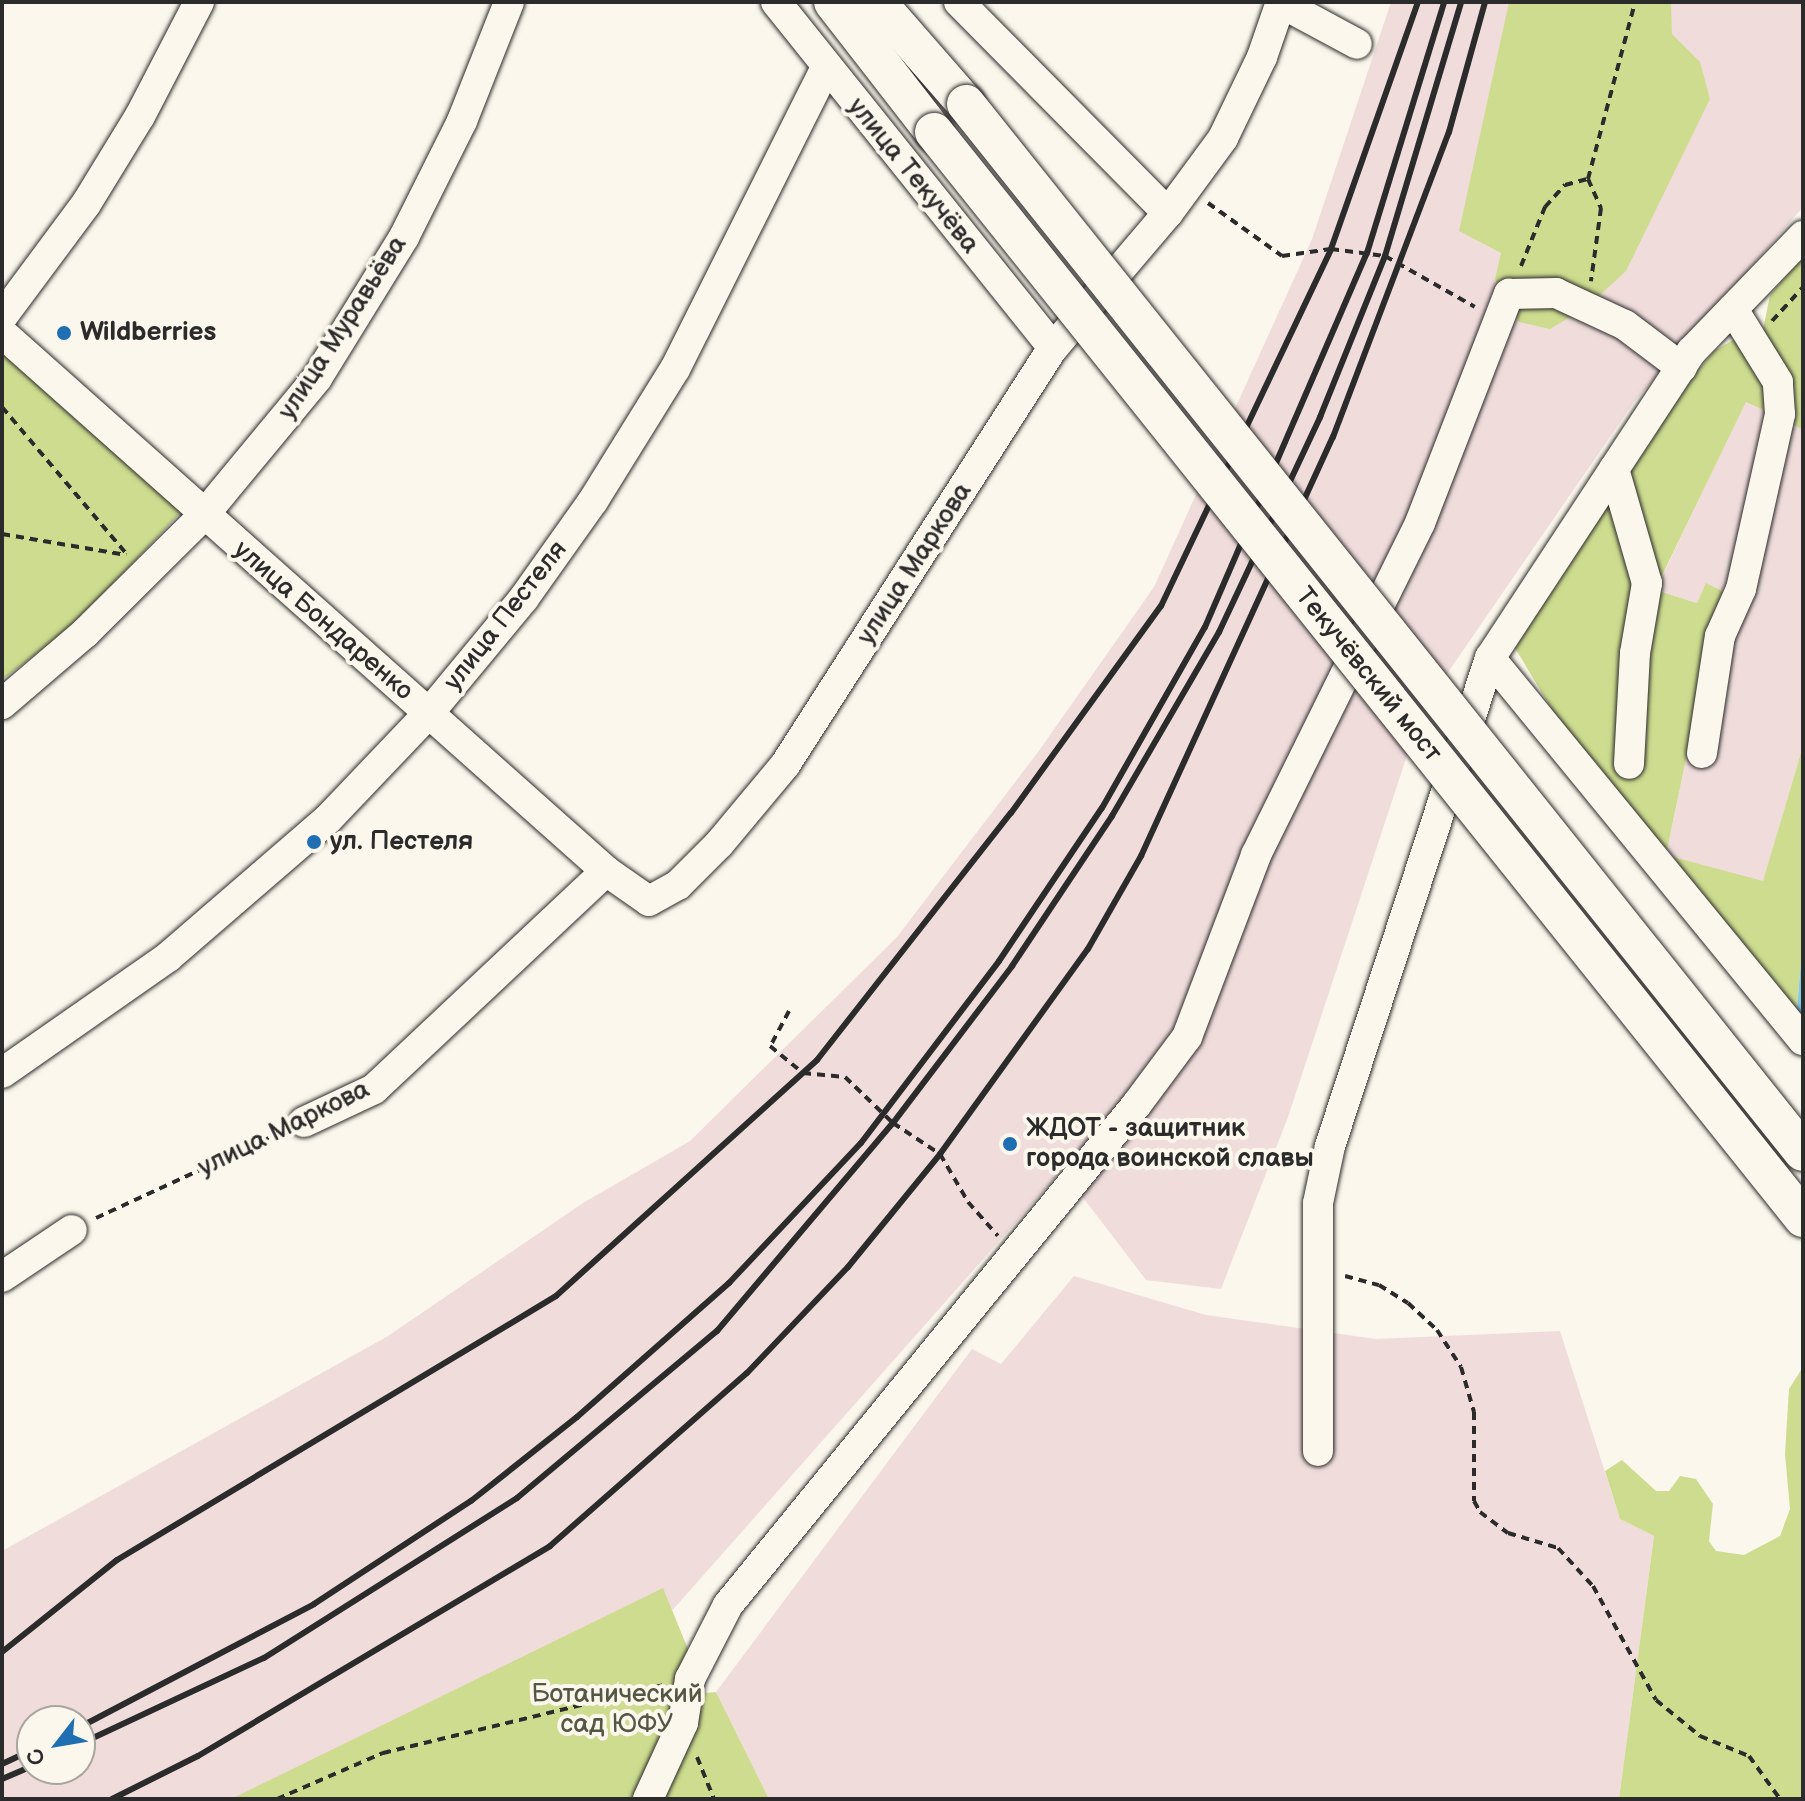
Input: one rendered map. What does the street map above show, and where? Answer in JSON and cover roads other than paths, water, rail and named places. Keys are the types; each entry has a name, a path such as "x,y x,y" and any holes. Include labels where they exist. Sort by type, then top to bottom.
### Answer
{"main road":[{"name":"Текучёвский мост","path":"833,2 1803,1218"},
{"name":"Текучёвский мост","path":"877,2 966,104 1803,1152"}],"street":[{"path":"2,317 86,204 140,116 199,2"},
{"name":"улица Муравьёва","path":"2,704 85,633 203,516 317,378 404,237 462,121 509,2"},
{"name":"улица Текучёва","path":"776,2 825,69 1053,348"},
{"path":"959,2 1168,213"},
{"path":"1281,2 1357,44"},
{"name":"улица Маркова","path":"649,901 678,885 719,844 785,765 1053,348 1168,213 1223,138 1262,57 1281,2"},
{"name":"улица Пестеля","path":"2,1073 168,957 328,819 429,713 567,538 675,369 825,69"},
{"path":"1318,1451 1314,1271 1318,1203 1330,1146 1490,658 1682,368 1803,236"},
{"path":"648,1799 683,1723 690,1679 728,1605 1014,1255 1187,1037 1256,855 1420,523 1502,308 1556,293 1625,325 1682,368"},
{"path":"1702,753 1720,636 1741,589 1780,414 1778,382 1733,309"},
{"name":"улица Бондаренко","path":"2,333 203,516 606,871 649,901"},
{"path":"1614,469 1647,583 1635,653 1629,764"},
{"path":"1490,658 1755,977 1803,1040"},
{"name":"улица Маркова","path":"304,1122 374,1089 606,871"},
{"path":"2,1277 72,1230"}],"water":[{"path":"1803,937 1803,1027 1797,1009"}],"railway":[{"path":"2,1652 117,1560 556,1296 817,1060 1011,813 1161,606 1331,249 1418,2"},
{"path":"96,1719 314,1604 471,1501 577,1417 729,1283 861,1143 999,961 1102,808 1205,627 1367,253 1444,2"},
{"path":"96,1737 264,1658 517,1498 717,1331 893,1123 1012,966 1112,816 1219,632 1320,417 1385,256 1461,2"},
{"path":"112,1799 198,1756 550,1546 747,1373 848,1267 940,1154 1088,949 1141,856 1333,437 1449,132 1485,2"},
{"path":"2,1764 16,1757"},
{"path":"2,1779 16,1773"}],"place":[{"name":"Wildberries","path":"64,333"},
{"name":"ул. Пестеля","path":"314,842"},
{"name":"ЖДОТ - защитник города воинской славы","path":"1010,1144"}],"park label":[{"name":"Ботанический сад ЮФУ","path":"617,1710"}]}
